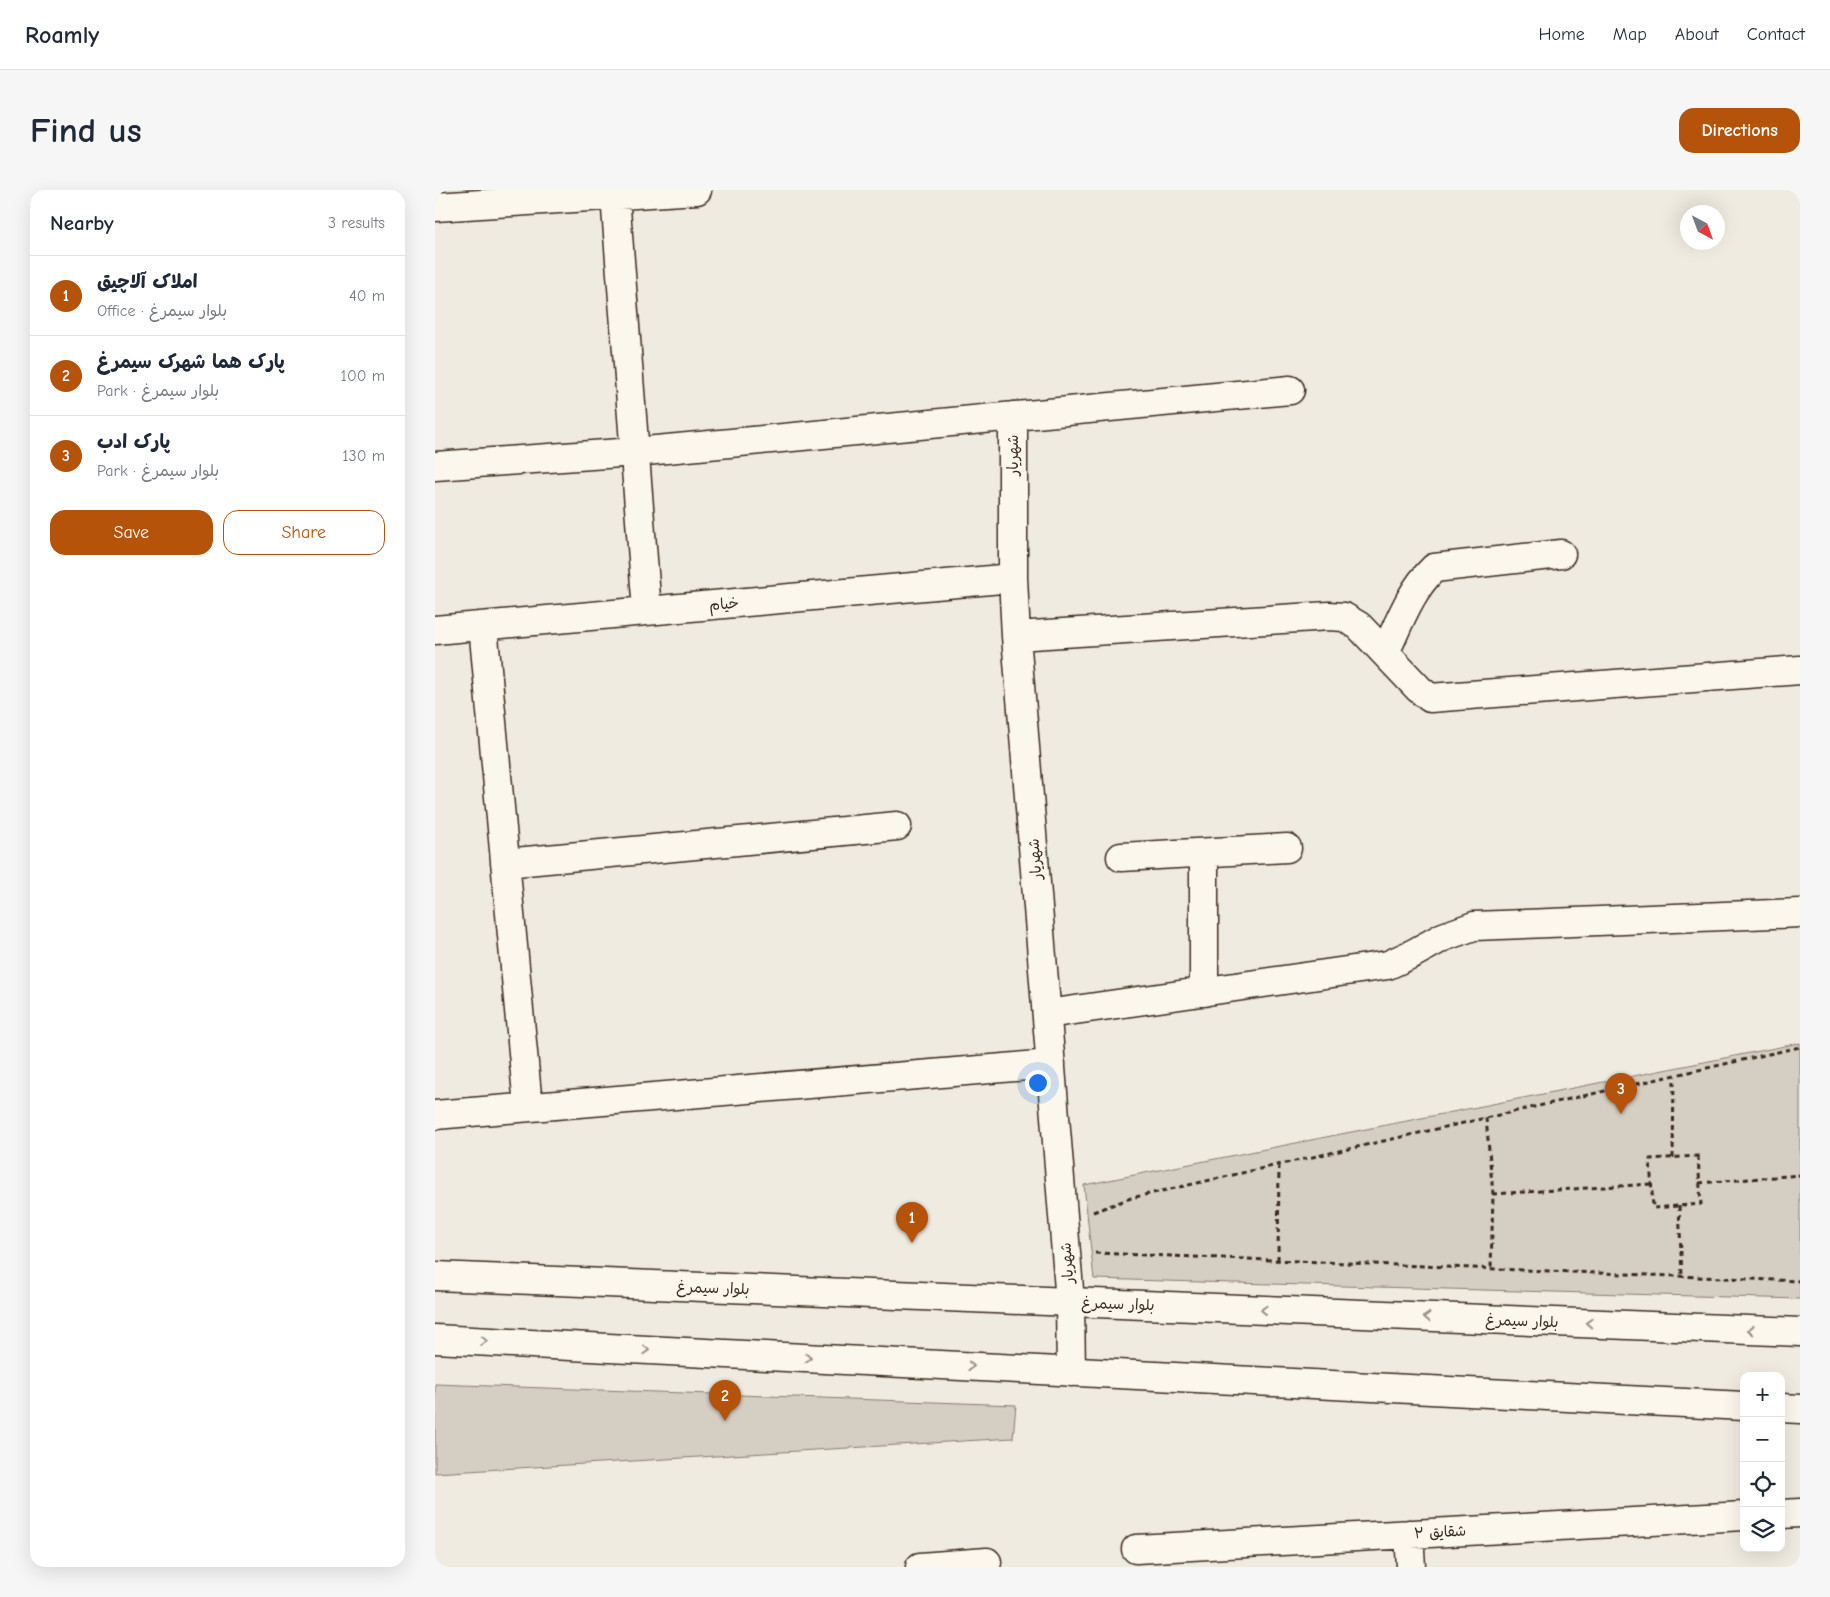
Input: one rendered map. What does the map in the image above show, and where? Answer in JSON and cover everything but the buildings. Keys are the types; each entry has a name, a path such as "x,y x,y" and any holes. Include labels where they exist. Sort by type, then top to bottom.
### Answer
{"street":[{"path":"435,207 697,190"},
{"path":"615,196 647,611"},
{"path":"435,466 635,452 1290,390"},
{"name":"شهریار","path":"1013,416 1013,578 1016,636 1070,1302 1071,1372"},
{"path":"1385,653 1415,590 1434,568 1561,554"},
{"name":"خیام","path":"435,630 1013,578"},
{"path":"1016,636 1329,616 1344,617 1359,626 1430,698 1800,670"},
{"path":"483,626 528,1106"},
{"path":"505,863 897,826"},
{"path":"1121,857 1287,848"},
{"path":"1204,853 1204,992"},
{"path":"1047,1014 1388,965 1414,954 1443,937 1475,926 1800,913"},
{"path":"435,1115 1051,1064"},
{"name":"بلوار سیمرغ","path":"435,1276 1800,1332"},
{"path":"435,1339 1740,1406"},
{"path":"1785,1408 1800,1409"},
{"path":"1785,1514 1800,1513"},
{"name":"شقایق ۲","path":"1136,1548 1740,1516"},
{"path":"1409,1534 1411,1567"},
{"path":"920,1567 987,1562"}],"path":[{"path":"1093,1220 1093,1212 1131,1198 1800,1047"},
{"path":"1673,1158 1674,1075"},
{"path":"1486,1118 1493,1194 1491,1269"},
{"path":"1698,1156 1699,1183 1701,1204 1653,1208 1650,1159 1698,1156"},
{"path":"1279,1165 1279,1260"},
{"path":"1699,1183 1800,1176"},
{"path":"1493,1194 1651,1184"},
{"path":"1679,1206 1682,1276"},
{"path":"1090,1253 1800,1281"}],"shaded area":[{"path":"1800,1043 1800,1299 1094,1279 1084,1185"},
{"path":"435,1384 1016,1405 1013,1438 435,1473"}],"place":[{"name":"پارک ادب","path":"1621,1114"},
{"name":"املاک آلاچیق","path":"912,1243"},
{"name":"پارک هما شهرک سیمرغ","path":"725,1421"}]}
